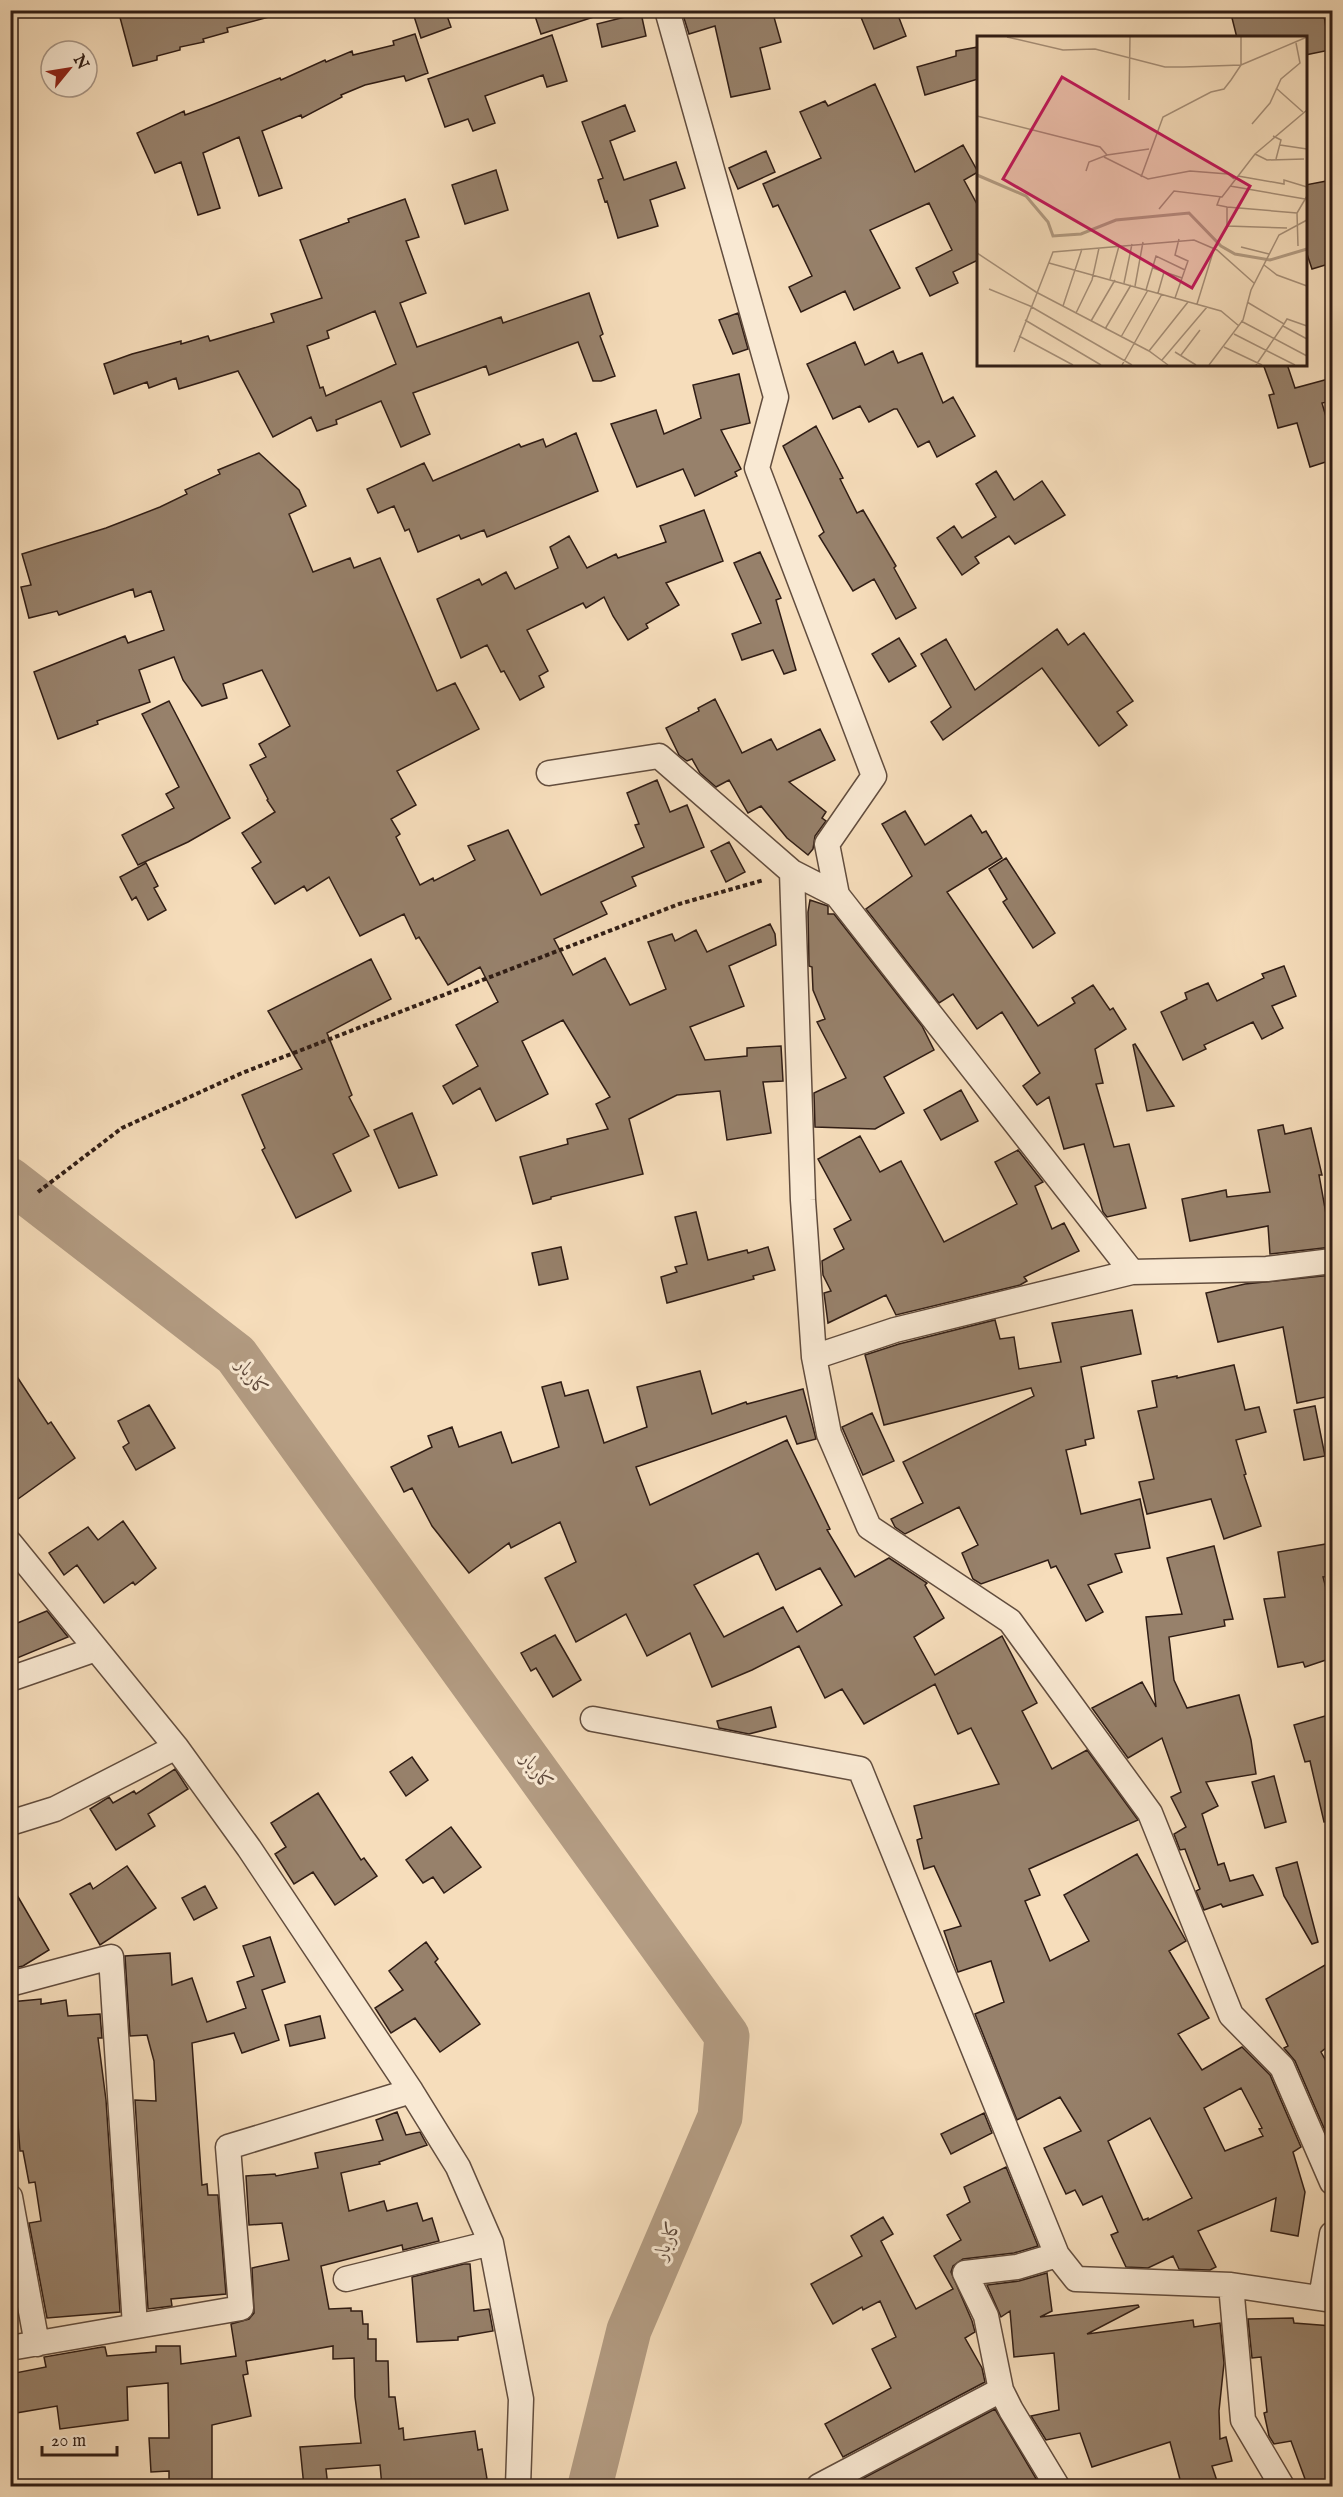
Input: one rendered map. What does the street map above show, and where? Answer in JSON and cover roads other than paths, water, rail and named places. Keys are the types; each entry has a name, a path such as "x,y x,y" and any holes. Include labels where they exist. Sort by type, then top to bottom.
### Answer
{"street":[{"path":"667,10 776,397 757,468 874,776 827,844 837,895"},
{"path":"549,773 659,756 792,872 837,895 1132,1272"},
{"path":"792,872 803,1200 814,1356 829,1434 869,1527 1010,1621 1150,1813 1231,2015 1282,2067 1332,2182"},
{"path":"814,1356 895,1330 1132,1272 1267,1269 1332,1261"},
{"path":"10,1543 176,1747 249,1848 411,2091 458,2167 491,2243 520,2399 518,2487"},
{"path":"10,1679 96,1649"},
{"path":"593,1719 860,1769 1057,2255 1076,2279 1231,2285 1327,2299 1332,2234"},
{"path":"10,1823 55,1809 176,1747"},
{"path":"10,1984 111,1957 135,2326"},
{"path":"10,2348 241,2308 228,2147 411,2091"},
{"path":"10,2197 37,2344"},
{"path":"346,2279 491,2243"},
{"path":"1057,2255 1017,2267 964,2273 986,2316 1001,2390 1057,2487"},
{"path":"1231,2285 1243,2420 1282,2487"},
{"path":"819,2487 1001,2390"}],"waterway":[{"name":"کاربار","path":"10,1180 236,1355 727,2036 720,2117 629,2330 590,2486"}]}
